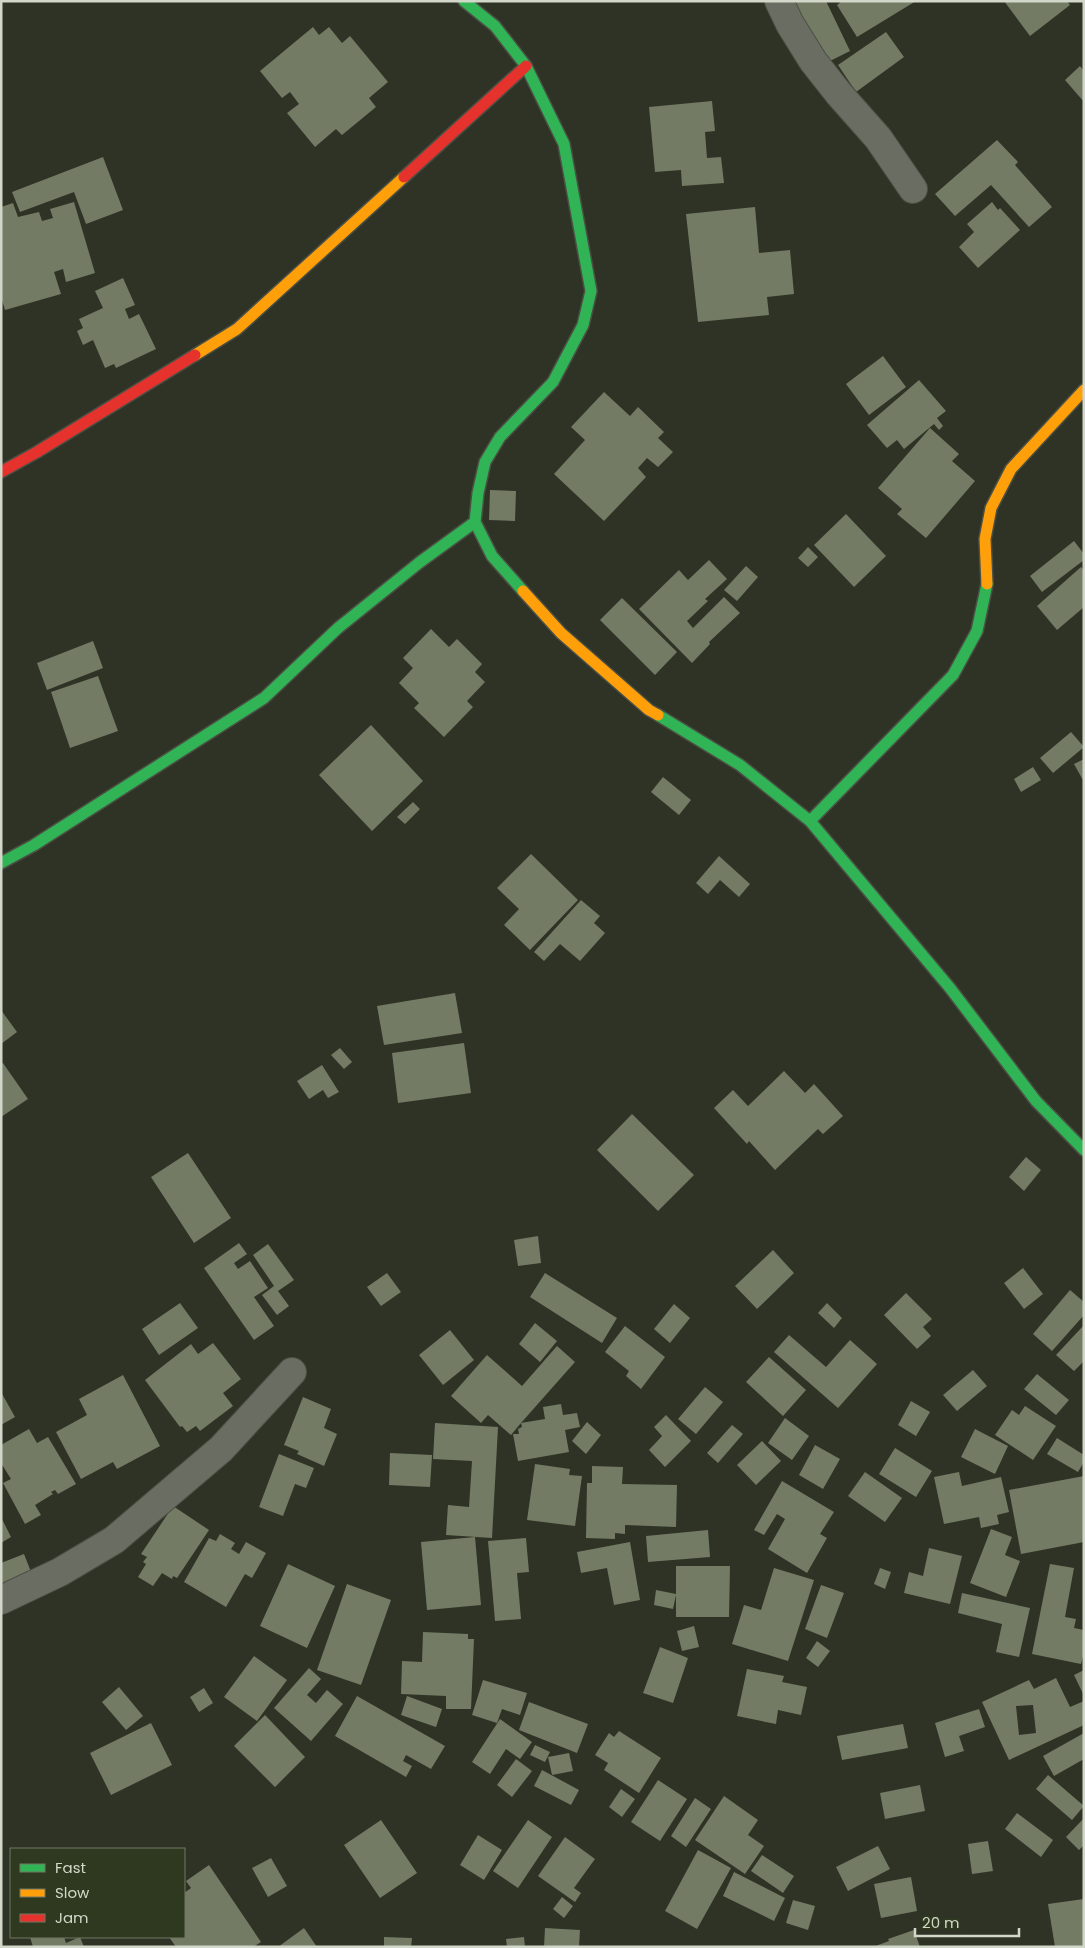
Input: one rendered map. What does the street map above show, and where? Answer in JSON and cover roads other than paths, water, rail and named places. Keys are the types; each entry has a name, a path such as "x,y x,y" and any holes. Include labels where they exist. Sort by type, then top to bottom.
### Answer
{"street":[{"path":"464,1 495,26 526,66 564,144 591,291 583,325 553,382 500,437 485,462 478,493 476,522 492,556 562,633 649,710 740,765 810,821 950,988 1036,1100 1084,1150"},
{"path":"779,1 790,24 814,61 839,94 878,138 914,189"},
{"path":"1,472 37,452 237,329 526,66"},
{"path":"810,821 953,675 977,631 986,582 984,539 991,508 1011,469 1084,390"},
{"path":"1,863 174,757 264,698 338,628 420,562 476,522"},
{"path":"1,1600 60,1572 114,1540 221,1449 292,1372"}]}
